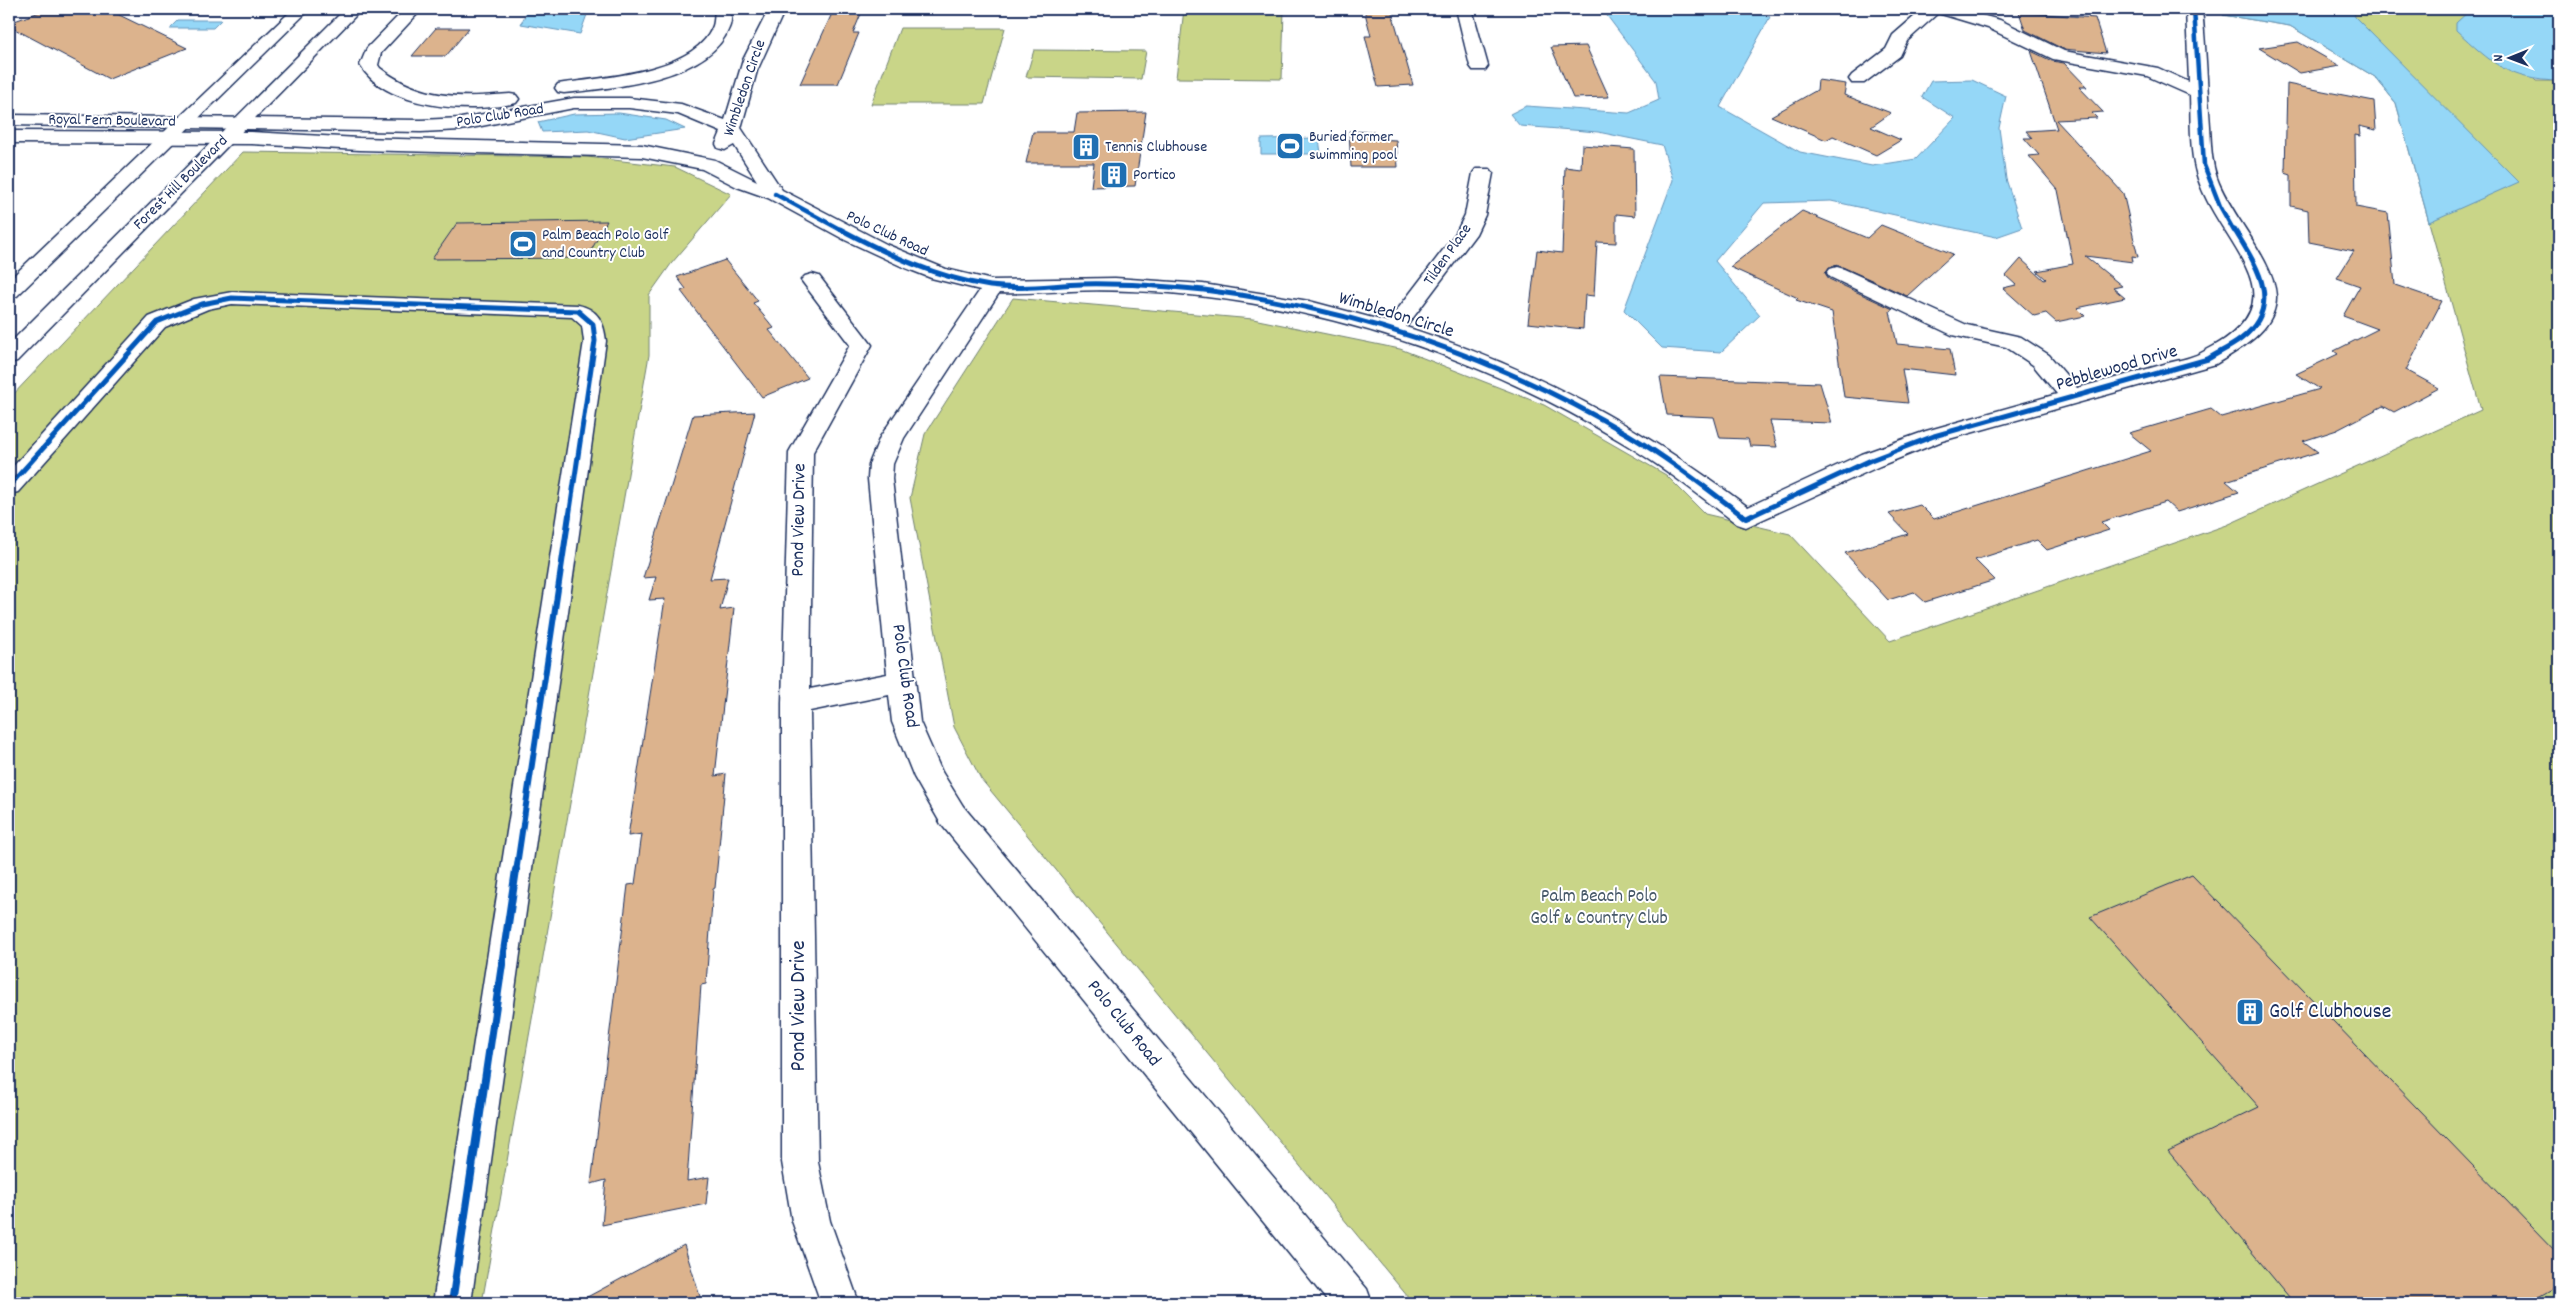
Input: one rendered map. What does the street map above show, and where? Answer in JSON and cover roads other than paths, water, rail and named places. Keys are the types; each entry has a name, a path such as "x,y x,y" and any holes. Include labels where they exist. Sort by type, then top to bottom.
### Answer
{"street":[{"path":"9,291 302,9"},
{"name":"Forest Hill Boulevard","path":"9,356 220,131 240,124 354,9"},
{"path":"414,9 373,52 369,65 372,71 410,95 435,100 464,102 514,98 563,88 626,80 655,73 689,58 714,40 722,27 722,9"},
{"name":"Wimbledon Circle","path":"708,164 722,149 733,130 741,94 753,58 777,9"},
{"path":"1464,9 1479,66"},
{"path":"1858,79 1894,52 1899,39 1932,9"},
{"path":"1942,9 1994,24 2059,54 2152,72 2199,93"},
{"name":"Pebblewood Drive","path":"1746,518 1871,460 1934,436 2208,359 2241,341 2260,319 2265,294 2256,264 2220,207 2208,179 2202,153 2194,9"},
{"name":"Polo Club Road","path":"240,124 421,126 461,124 574,103 629,103 681,109 733,130 775,194"},
{"path":"504,146 514,115"},
{"name":"Royal Fern Boulevard","path":"9,120 184,122 220,131"},
{"path":"447,147 461,124"},
{"name":"Polo Club Road","path":"199,138 220,131 447,147 504,146 642,151 708,164 744,183 775,194 912,263 974,283 993,286 892,438 881,464 880,479 906,722 929,777 952,815 1353,1303"},
{"name":"Royal Fern Boulevard","path":"9,137 199,138"},
{"name":"Tilden Place","path":"1394,329 1466,234 1475,215 1482,173"},
{"name":"Pebblewood Drive","path":"1837,273 1960,330 2013,342 2041,360 2053,372 2071,397"},
{"name":"Pond View Drive","path":"812,280 862,345 801,452 796,703 800,1162 811,1221 840,1303"},
{"name":"Wimbledon Circle","path":"993,286 1097,284 1181,288 1282,302 1394,329 1454,349 1519,376 1584,408 1666,457 1746,518"},
{"path":"9,486 158,322 202,304 232,298 578,311 593,324 595,341 452,1303"},
{"path":"796,703 902,682"}],"water":[{"path":"528,9 589,9 580,34 521,24"},
{"path":"1602,9 1751,9 1770,17 1720,107 1800,152 1872,166 1916,159 1955,118 1922,97 1931,81 1972,80 2006,96 1999,128 2006,179 2022,228 1996,237 1831,201 1764,203 1715,261 1760,315 1721,352 1662,348 1624,310 1673,180 1662,145 1598,132 1520,126 1510,114 1526,106 1629,113 1659,100 1656,81"},
{"path":"2226,9 2353,9 2355,17 2519,182 2429,222 2396,103 2375,77 2290,26 2223,15"},
{"path":"2559,9 2559,81 2526,77 2502,68 2480,52 2456,30 2456,23 2470,10 2545,11"},
{"path":"178,20 221,20 213,28 170,28"},
{"path":"619,113 666,120 685,129 625,138 588,130 542,132 538,122 574,114"},
{"name":"Buried former swimming pool","path":"1319,138 1321,154 1261,154 1261,139"}],"place":[{"name":"Buried former swimming pool","path":"1290,146"},
{"name":"Tennis Clubhouse","path":"1086,147"},
{"name":"Portico","path":"1114,175"},
{"name":"Palm Beach Polo Golf and Country Club","path":"523,244"},
{"name":"Golf Clubhouse","path":"2250,1012"}],"park label":[{"name":"Palm Beach Polo Golf & Country Club","path":"1599,908"}]}
